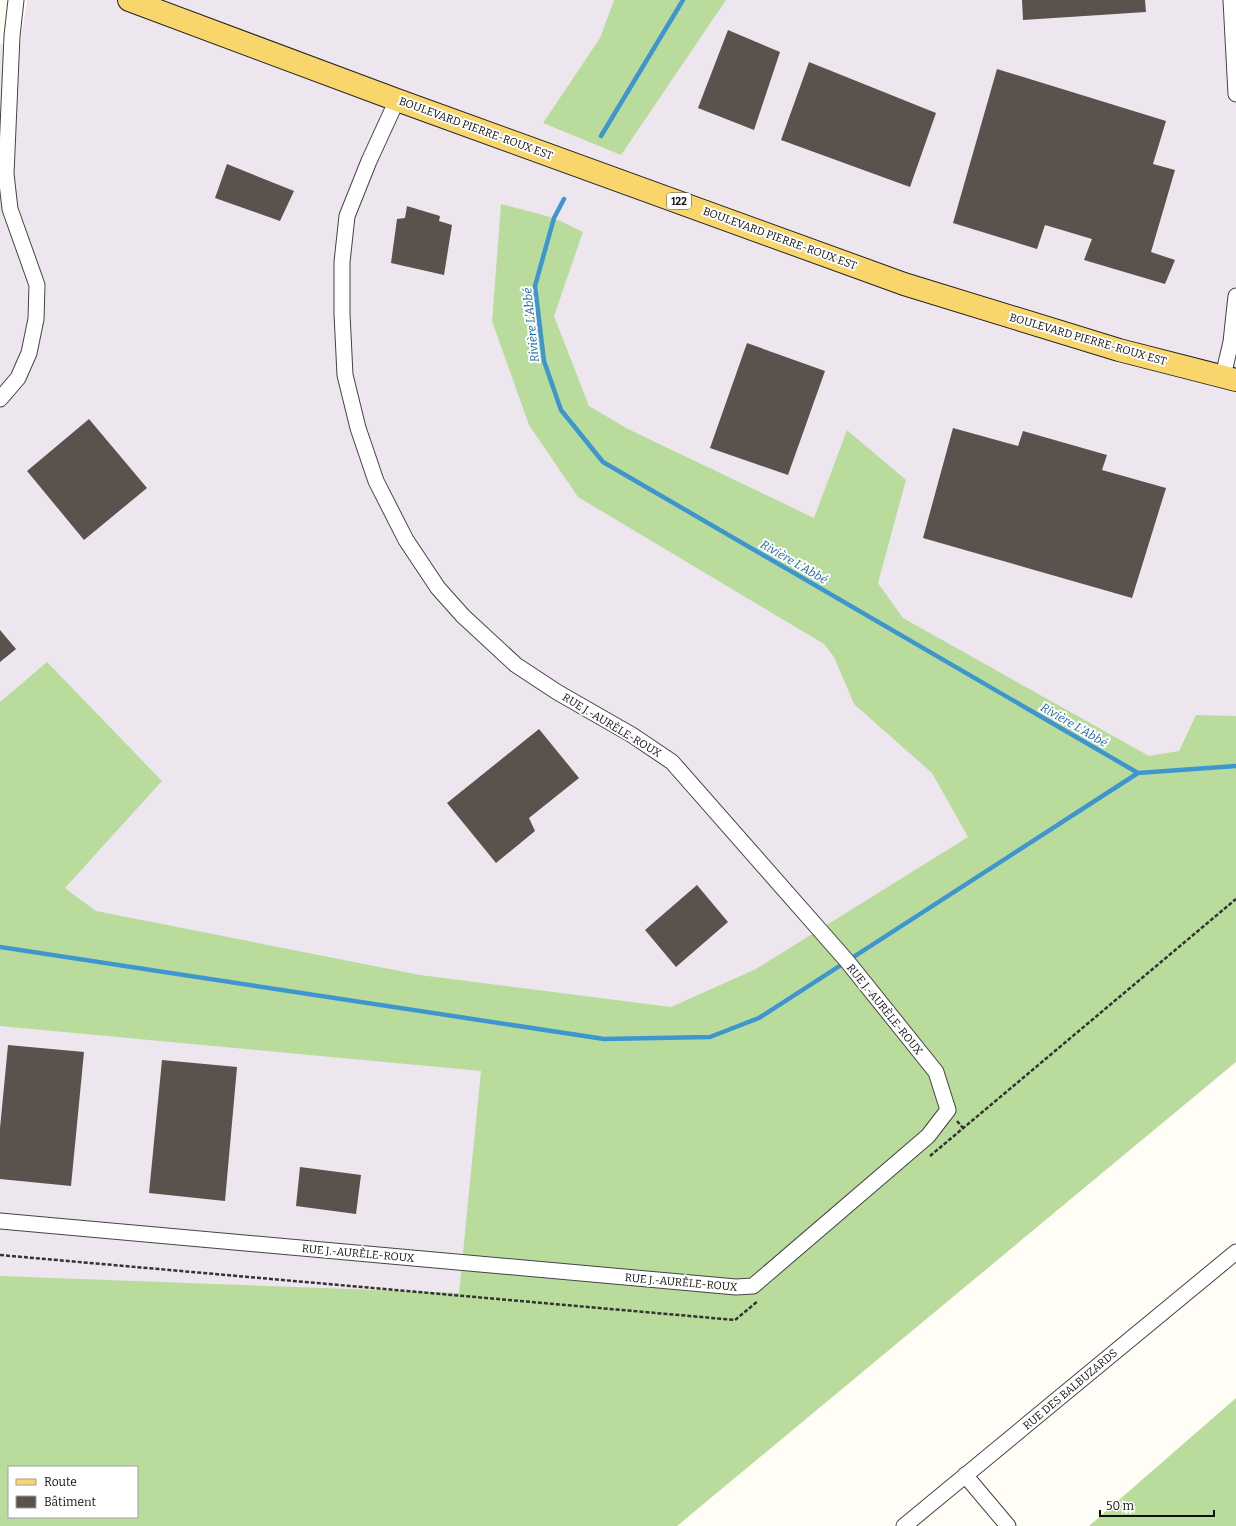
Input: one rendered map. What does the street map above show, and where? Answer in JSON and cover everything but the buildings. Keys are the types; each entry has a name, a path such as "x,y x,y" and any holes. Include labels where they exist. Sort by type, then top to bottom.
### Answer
{"main road":[{"name":"BOULEVARD PIERRE-ROUX EST","path":"129,0 397,100 904,284 1119,350 1230,378"}],"street":[{"path":"0,399 18,378 29,353 36,319 37,286 10,210 6,174 6,33 16,0"},
{"path":"1231,0 1236,94"},
{"name":"RUE J.-AURÈLE-ROUX","path":"0,1221 736,1287 753,1286 928,1136 948,1110 936,1072 847,961 672,762 632,735 557,692 516,665 468,621 438,588 406,540 376,481 358,428 345,375 342,314 342,262 347,216 369,161 397,100"},
{"path":"1230,378 1231,342 1236,296"},
{"name":"RUE DES BALBUZARDS","path":"904,1526 1236,1252"},
{"path":"965,1475 1008,1526"}],"path":[{"path":"927,1158 1236,899"},
{"path":"0,1255 735,1320 759,1300"}],"shaded area":[{"path":"27,0 1236,0 1236,917 510,1526 0,1526 0,44 19,51"}],"green space":[{"path":"614,0 726,0 621,155 543,123 600,38"},
{"path":"501,204 554,218 583,232 554,316 589,406 628,429 814,518 847,430 906,480 878,583 903,618 1149,756 1179,751 1196,715 1236,716 1236,1062 677,1526 0,1526 0,1276 459,1293 481,1071 0,1026 0,702 47,662 162,781 65,888 96,911 420,975 671,1007 756,969 968,837 932,773 854,704 834,657 824,644 578,497 529,425 492,321"},
{"path":"1236,1398 1236,1526 1089,1526"}],"waterway":[{"name":"Rivière L'Abbé","path":"601,136 683,0"},
{"name":"Rivière L'Abbé","path":"564,199 554,218 535,286 544,361 561,410 603,462 1138,773 1236,766"},
{"path":"0,947 604,1039 710,1037 759,1018 1138,773"}]}
